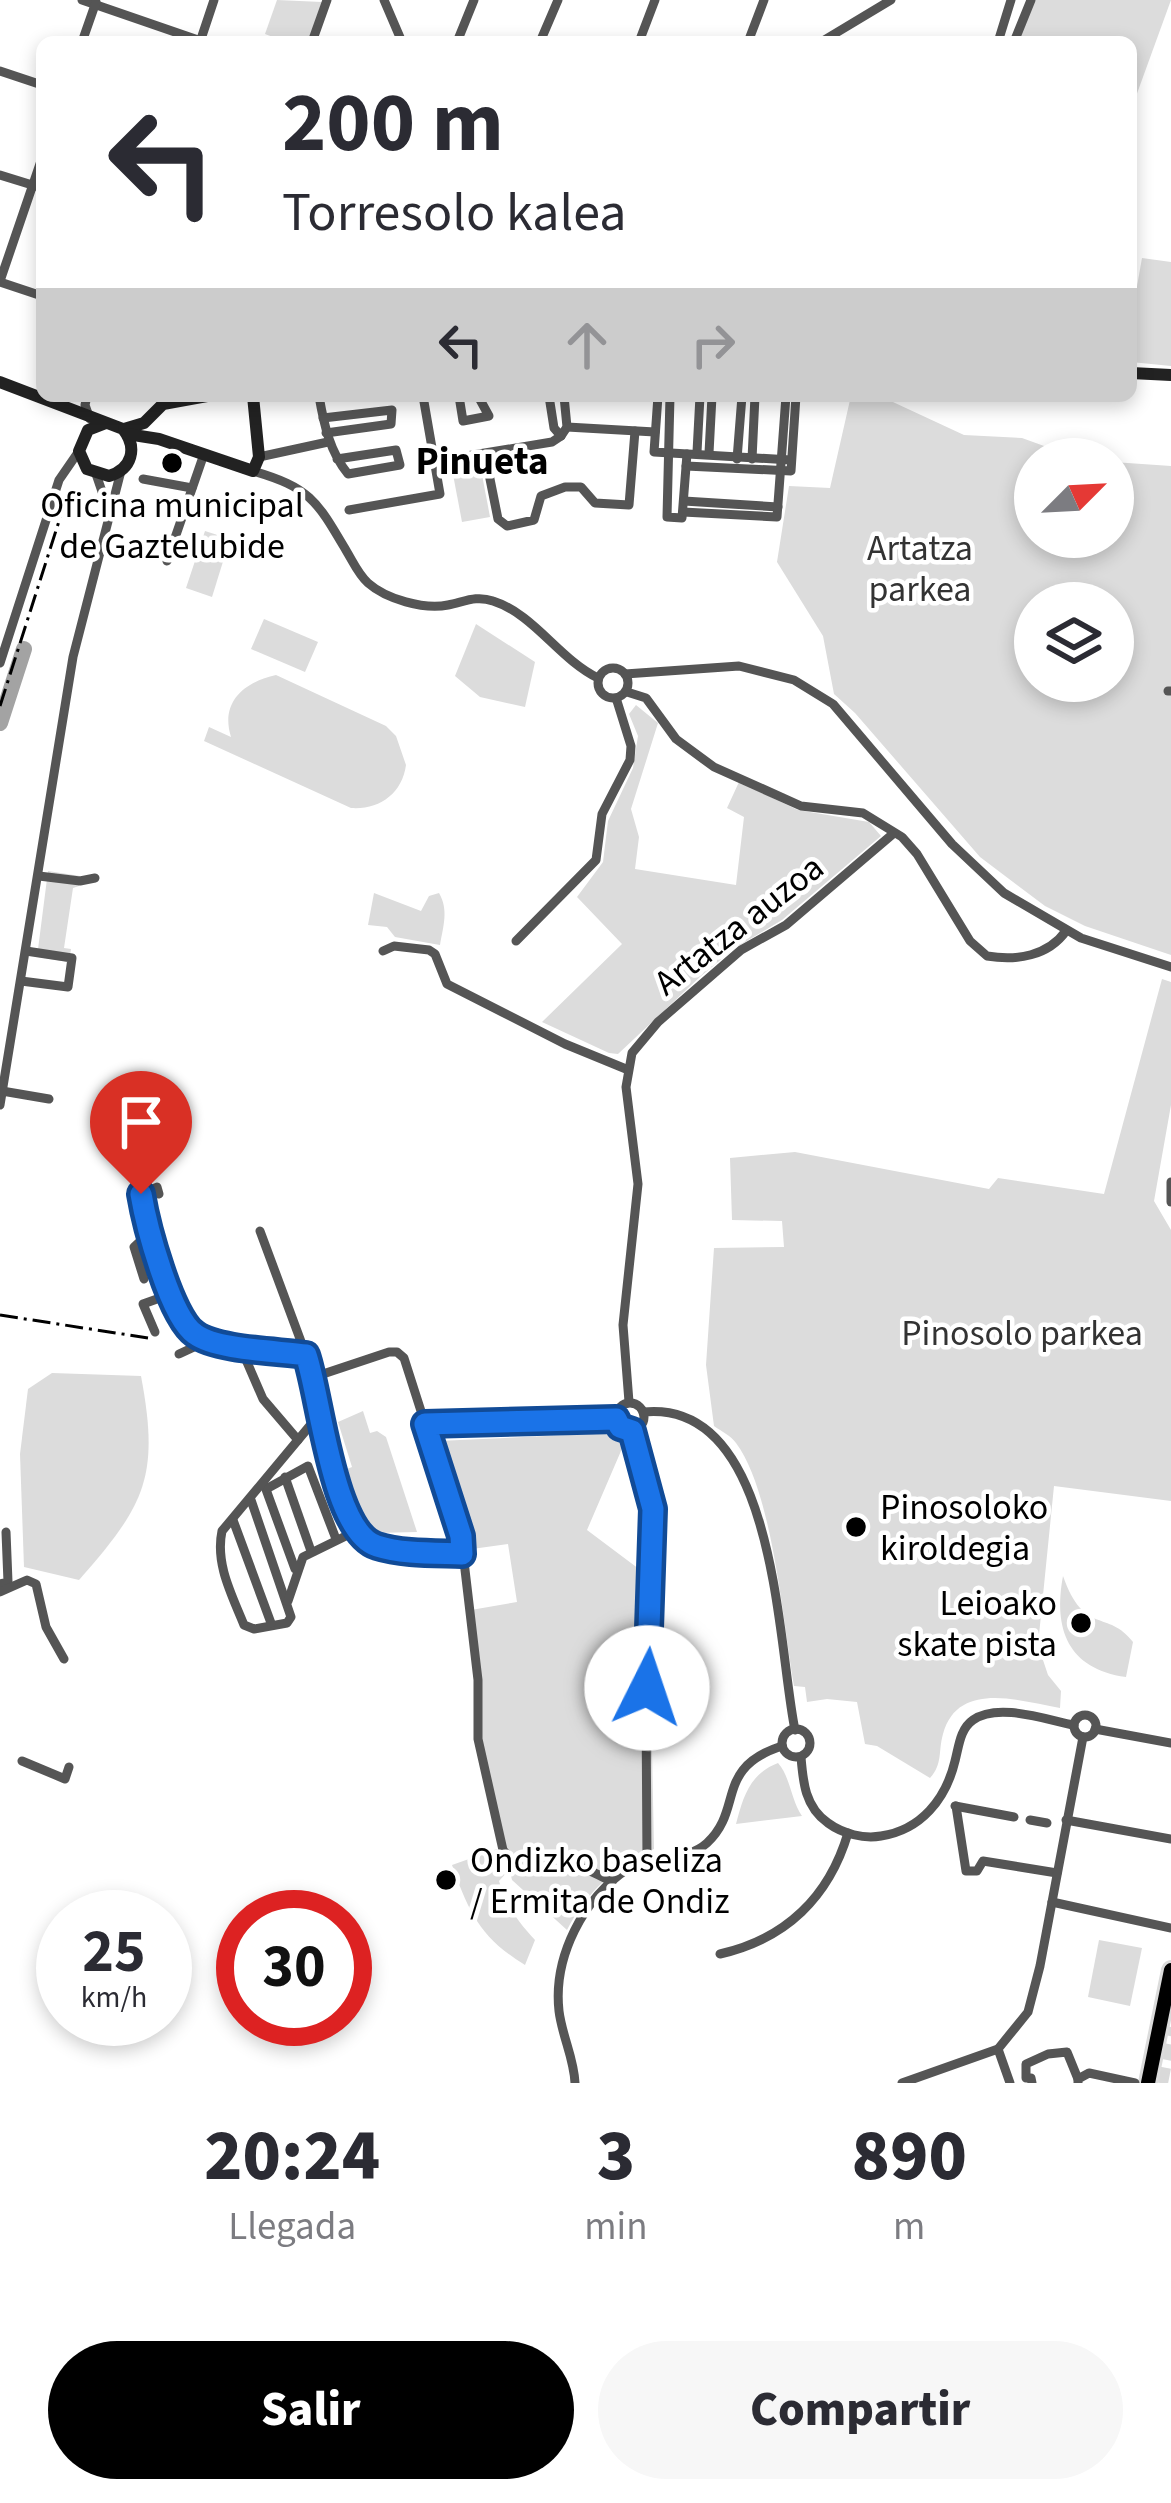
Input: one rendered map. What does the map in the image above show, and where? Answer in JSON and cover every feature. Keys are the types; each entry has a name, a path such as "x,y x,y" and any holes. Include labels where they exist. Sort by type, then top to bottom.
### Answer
{"main road":[{"path":"1148,2083 1171,1970"}],"street":[{"path":"82,0 185,36"},
{"path":"203,36 214,0"},
{"path":"314,36 326,0"},
{"path":"384,0 399,36"},
{"path":"459,36 474,0"},
{"path":"543,36 558,0"},
{"path":"641,36 655,0"},
{"path":"750,36 764,0"},
{"path":"831,36 891,0"},
{"path":"1000,36 1011,0"},
{"path":"1016,36 1031,0"},
{"path":"84,36 96,2"},
{"path":"0,71 36,84"},
{"path":"0,175 36,187"},
{"path":"36,190 0,281 36,294"},
{"path":"1137,373 1171,375"},
{"path":"0,382 36,395"},
{"path":"57,402 68,406 92,429"},
{"path":"68,406 76,402"},
{"path":"88,402 92,471 107,499 108,523"},
{"path":"253,402 256,464"},
{"path":"320,402 327,438 338,459 348,474 400,465 396,450 338,459"},
{"path":"349,510 440,494 424,402"},
{"path":"460,402 463,422 488,416 481,402"},
{"path":"550,402 554,428 564,432 655,432"},
{"path":"564,402 564,432"},
{"path":"658,402 654,452 786,466"},
{"path":"670,402 667,517 682,518 710,402"},
{"path":"695,456 700,402"},
{"path":"737,459 742,402"},
{"path":"752,459 754,402"},
{"path":"786,402 786,466"},
{"path":"683,507 777,512 795,402"},
{"path":"125,432 140,426 163,404"},
{"path":"68,406 92,429 159,439 256,464 297,485 310,495 358,571 377,589 435,607 480,598 507,606 572,664 598,678"},
{"path":"256,464 327,438 391,424 392,410 323,418"},
{"path":"0,663 56,489 92,429"},
{"path":"485,454 498,519 507,526 526,525 534,520 541,496 565,487 581,487 595,503 629,505 635,431"},
{"path":"125,432 132,451"},
{"path":"436,461 552,442 564,432"},
{"path":"0,1105 73,657 121,471 132,451 159,439"},
{"path":"167,561 203,454"},
{"path":"695,456 786,466"},
{"path":"56,489 68,476 92,471 109,476 121,471"},
{"path":"143,479 192,488"},
{"path":"516,941 599,853 602,814 630,760 631,746 617,701 599,689 598,678 605,668 625,674 739,666 771,672 819,693 842,713 952,844 1024,906 1066,931 1171,967"},
{"path":"617,701 627,692 625,674"},
{"name":"Artatza auzoa","path":"627,692 652,703 676,739 714,766 800,806 863,813 894,833 917,854 970,941 987,956 1037,954 1057,944 1066,931"},
{"name":"Artatza auzoa","path":"626,1069 641,1040 674,1008 741,950 786,926 894,833"},
{"path":"39,876 95,878"},
{"path":"382,951 394,946 429,950 447,983 565,1044 626,1069 627,1105 638,1162 623,1324 629,1402"},
{"path":"21,981 68,987 72,958 26,951"},
{"path":"2,1091 49,1099"},
{"path":"1171,1182 1171,1202"},
{"path":"159,1194 157,1187 141,1194 148,1234 186,1325 207,1341 306,1355"},
{"path":"260,1231 314,1377 318,1416 356,1531 375,1546 462,1554"},
{"path":"144,1280 134,1246 148,1234"},
{"path":"150,1334 143,1304 171,1294"},
{"path":"179,1354 207,1341"},
{"path":"240,1346 263,1399 298,1440"},
{"path":"314,1377 397,1352 404,1358 461,1536 478,1680 478,1739 503,1850 515,1861 574,1866 612,1882"},
{"path":"629,1402 643,1412 670,1411 702,1426 729,1455 751,1492 767,1555 795,1730"},
{"path":"629,1402 620,1406 616,1419 620,1427 632,1431"},
{"path":"632,1431 643,1424 643,1412"},
{"path":"250,1501 291,1617 287,1623 254,1629 244,1625 222,1567 222,1532 250,1501 266,1486 318,1416"},
{"path":"425,1424 616,1419"},
{"path":"632,1431 653,1509 647,1860"},
{"path":"266,1486 304,1466 311,1470 336,1539"},
{"path":"285,1478 311,1551"},
{"path":"266,1486 296,1570"},
{"path":"232,1520 271,1623"},
{"path":"288,1601 296,1570 311,1551 356,1531"},
{"path":"0,1588 8,1582 6,1532"},
{"path":"0,1588 27,1580 36,1584 43,1619 64,1659"},
{"path":"801,1757 788,1755 782,1746 785,1734 806,1733 810,1742 801,1757 802,1784 815,1810 828,1824 867,1838 906,1830 921,1820 940,1797 954,1768 961,1737 974,1719 996,1713 1074,1725 1083,1737"},
{"path":"1074,1725 1086,1716 1095,1729"},
{"path":"902,2083 998,2049 1022,2023 1033,2001 1083,1737 1095,1729 1171,1743"},
{"path":"575,2083 557,1991 564,1956 590,1903 647,1860 684,1855 708,1842 722,1819 735,1779 749,1762 782,1746"},
{"path":"22,1761 65,1779 69,1767"},
{"path":"940,1797 956,1806 1014,1817"},
{"path":"956,1806 966,1870 977,1871 983,1861 1057,1873"},
{"path":"1030,1820 1047,1823"},
{"path":"1066,1820 1171,1839"},
{"path":"720,1954 772,1936 808,1909 830,1879 848,1833"},
{"path":"1052,1901 1171,1928"},
{"path":"998,2049 1010,2083"},
{"path":"1032,2083 1026,2064 1067,2052 1078,2081 1090,2073 1135,2083"}],"green space":[{"path":"277,0 322,2 310,36 265,34"},
{"path":"1035,0 1171,0 1137,94 1137,36 1019,36"},
{"path":"1142,258 1171,262 1171,366 1137,363 1137,286"},
{"name":"Artatza parkea","path":"850,402 893,402 964,435 1022,438 1014,438 1014,558 1134,558 1134,463 1171,466 1171,955 1085,926 1045,906 980,857 834,694 823,636 777,562 789,486 830,488"},
{"path":"480,464 490,517 462,522 452,469"},
{"path":"205,531 230,539 212,597 186,588"},
{"path":"264,619 318,642 305,672 251,649"},
{"path":"476,624 535,662 525,707 480,697 455,676"},
{"path":"276,675 386,726 396,736 406,765 400,784 388,798 351,808 204,741 209,727 231,737 229,714 237,696"},
{"path":"636,705 658,723 631,809 639,837 635,869 736,885 744,817 727,808 739,782 798,810 869,822 881,836 782,920 735,948 701,976 618,1054 542,1022 622,944 577,897 603,862 608,821 633,768 638,736 629,714"},
{"path":"48,871 80,876 79,886 73,888 64,948 71,949 69,962 37,957"},
{"path":"374,893 421,911 429,896 439,893 445,912 440,945 395,937 387,927 368,925"},
{"name":"Pinosolo parkea","path":"1162,979 1171,982 1171,1105 1154,1201 1171,1230 1171,1501 1054,1486 1038,1645 1048,1675 1061,1691 1060,1708 992,1698 962,1706 943,1734 939,1762 930,1778 877,1746 865,1744 857,1702 807,1702 805,1687 794,1686 768,1525 749,1465 736,1443 714,1426 706,1365 714,1248 784,1247 782,1221 732,1220 730,1158 795,1152 989,1189 998,1178 1104,1194"},
{"path":"52,1373 141,1376 146,1411 149,1440 142,1488 119,1531 79,1580 24,1567 20,1454 28,1389"},
{"path":"363,1411 370,1433 377,1431 386,1437 417,1532 375,1533 365,1526 342,1471 352,1467 338,1422"},
{"path":"612,1433 627,1437 587,1530 643,1572 650,1649 654,1849 603,1882 567,1930 512,1880 478,1739 471,1610 517,1602 508,1544 472,1549 438,1441"},
{"name":"Leioako skate pista","path":"1063,1576 1079,1607 1133,1642 1126,1677 1090,1665 1069,1643 1060,1613"},
{"path":"778,1763 802,1816 736,1824 754,1780"},
{"path":"497,1849 508,1871 499,1881 505,1898 535,1940 525,1965 478,1922 452,1865"},
{"path":"1099,1940 1142,1948 1130,2006 1088,1997"}],"waterway":[{"path":"0,723 24,649"}],"tunnel":[{"path":"1160,2083 1171,2027"}],"railway":[{"path":"0,706 68,493"},
{"path":"0,1315 148,1338"}],"place":[{"name":"Oficina municipal de Gaztelubide","path":"172,463"},
{"name":"Pinosoloko kiroldegia","path":"856,1527"},
{"name":"Leioako skate pista","path":"1081,1623"},
{"name":"Ondizko baseliza / Ermita de Ondiz","path":"446,1880"}],"district":[{"name":"Pinueta","path":"482,460"}],"route":[{"path":"141,1194 148,1234 192,1333 207,1341 306,1355 317,1385 323,1442 356,1531 375,1546 462,1554 461,1536 425,1424 616,1419 620,1427 632,1431 653,1509 647,1688"}]}
